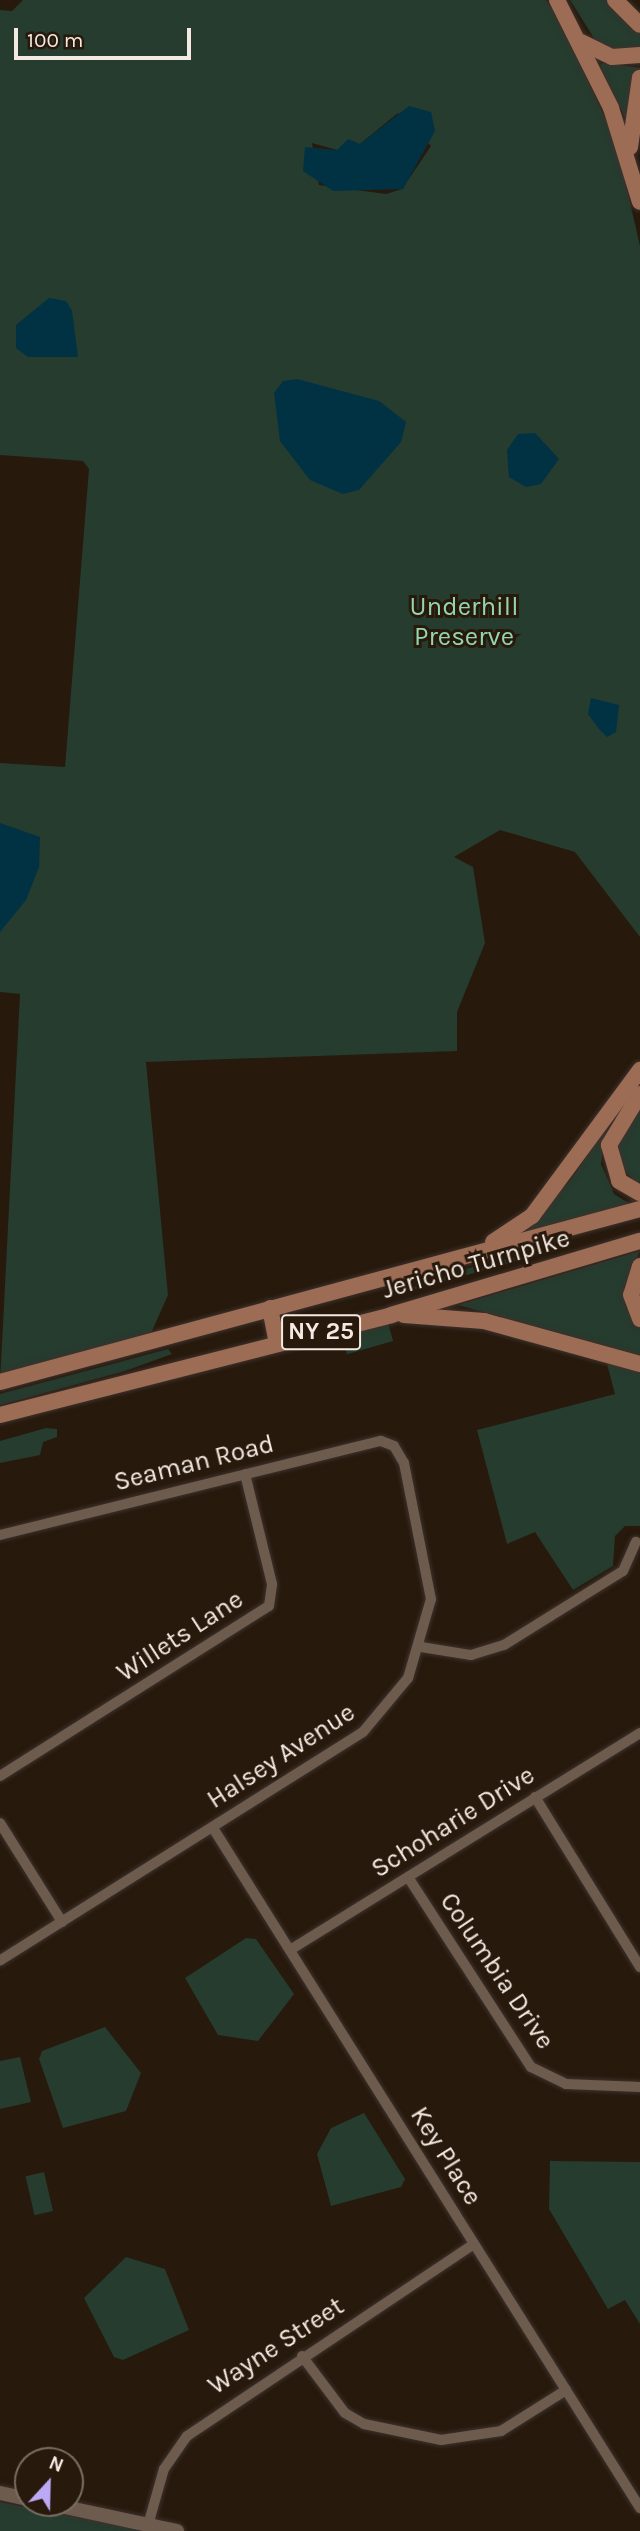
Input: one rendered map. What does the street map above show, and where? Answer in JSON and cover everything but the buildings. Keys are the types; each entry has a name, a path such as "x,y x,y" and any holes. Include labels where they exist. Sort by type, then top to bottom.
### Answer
{"main road":[{"path":"557,0 581,42 630,157 640,202"},
{"path":"615,0 640,26"},
{"path":"581,42 612,57 640,55"},
{"path":"630,157 640,78"},
{"path":"484,1248 532,1216 640,1070"},
{"path":"640,1094 609,1145 619,1181 640,1193"},
{"name":"Jericho Turnpike","path":"0,1382 484,1248 640,1209"},
{"name":"Jericho Turnpike","path":"0,1415 391,1315 640,1241"},
{"path":"640,1266 631,1295 640,1318"},
{"path":"270,1308 277,1343"},
{"path":"391,1315 484,1321 640,1364"},
{"path":"84,2511 177,2531"}],"street":[{"name":"Seaman Road","path":"0,1535 382,1441 397,1449"},
{"name":"Halsey Avenue","path":"0,1961 363,1732 393,1702 421,1647 429,1567 397,1449"},
{"name":"Willets Lane","path":"0,1776 269,1606 272,1584 245,1474"},
{"path":"421,1647 471,1655 504,1646 623,1571 636,1542"},
{"name":"Schoharie Drive","path":"290,1950 640,1733"},
{"path":"535,1797 640,1967"},
{"path":"0,1824 62,1922"},
{"name":"Key Place","path":"213,1828 640,2508"},
{"name":"Columbia Drive","path":"408,1877 531,2067 566,2084 640,2087"},
{"name":"Wayne Street","path":"148,2525 164,2469 187,2436 302,2356 474,2244"},
{"path":"302,2356 345,2413 364,2424 441,2440 501,2431 566,2390"}],"green space":[{"name":"Underhill Preserve","path":"23,0 546,0 557,15 616,141 640,246 640,937 575,852 500,830 454,857 473,867 485,943 457,1012 457,1051 146,1062 168,1295 147,1342 0,1382 20,994 0,992 0,763 65,767 89,469 83,461 0,455 0,10 12,11","holes":["398,113 431,146 402,189 386,194 319,185 312,143 337,150 360,144"]},
{"path":"570,0 606,0 640,34 640,52 629,55 597,43"},
{"path":"603,63 640,68 627,121 600,66"},
{"path":"640,1106 638,1184 618,1164 617,1147"},
{"path":"606,1127 601,1164 614,1194 630,1204 518,1235 570,1181"},
{"path":"559,1246 569,1247 383,1298 469,1268"},
{"path":"640,1251 624,1287 625,1305 640,1329 640,1355 458,1305"},
{"path":"386,1316 393,1341 347,1354 340,1329"},
{"path":"168,1349 172,1354 125,1371 0,1405 0,1394"},
{"path":"606,1360 640,1369 640,1526 625,1526 615,1536 613,1566 573,1590 535,1532 507,1544 477,1430 615,1394"},
{"path":"46,1428 57,1429 57,1437 43,1442 40,1455 0,1463 0,1441"},
{"path":"246,1938 256,1939 294,1994 258,2041 218,2035 185,1978"},
{"path":"105,2027 141,2073 126,2111 63,2128 39,2059 42,2051"},
{"path":"20,2057 31,2102 0,2109 0,2061"},
{"path":"364,2113 405,2179 401,2187 331,2206 317,2154 331,2128"},
{"path":"550,2161 640,2162 640,2324 625,2300 608,2309 549,2209"},
{"path":"44,2172 53,2211 34,2215 25,2176"},
{"path":"126,2257 165,2269 189,2330 123,2360 114,2357 84,2298"},
{"path":"0,2502 14,2505 14,2517 76,2517 146,2531 0,2531"}],"water":[{"path":"409,106 431,112 435,131 403,189 333,191 303,171 305,147 337,150 348,139 360,144"},
{"path":"49,298 66,301 72,311 78,357 28,357 16,348 16,325"},
{"path":"297,379 379,401 406,422 401,442 359,490 343,494 310,480 280,441 274,393 283,381"},
{"path":"535,433 559,459 541,484 526,487 509,477 507,450 518,434"},
{"path":"591,698 619,705 616,732 607,737 599,729 588,714"},
{"path":"0,823 40,837 39,867 26,900 0,932"}]}
